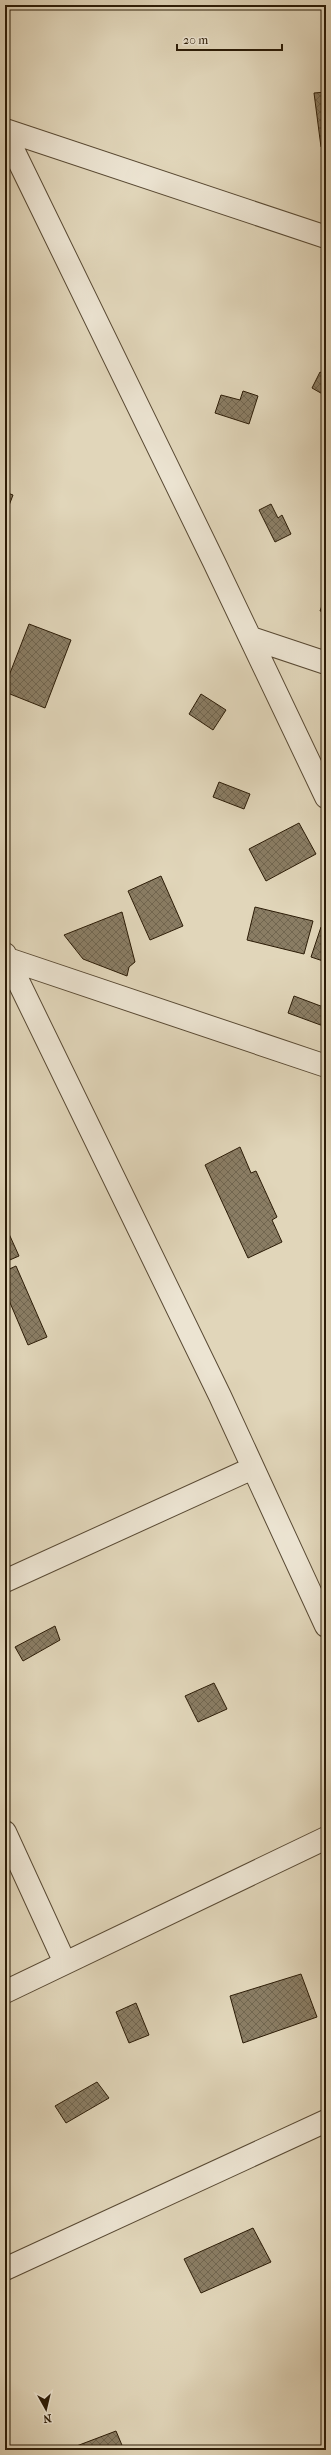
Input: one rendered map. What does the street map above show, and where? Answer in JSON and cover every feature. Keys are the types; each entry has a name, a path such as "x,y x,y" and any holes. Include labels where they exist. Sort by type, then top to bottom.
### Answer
{"street":[{"path":"5,130 326,237"},
{"path":"5,133 251,638 326,797"},
{"path":"251,638 326,663"},
{"path":"6,957 326,1066"},
{"path":"6,957 253,1468 326,1626"},
{"path":"5,1581 253,1468"},
{"path":"5,1832 65,1963"},
{"path":"5,1992 326,1838"},
{"path":"5,2269 326,2121"}],"building":[{"path":"326,92 326,147 321,147 314,93"},
{"path":"320,372 326,375 326,396 312,388"},
{"path":"243,391 258,396 249,424 215,413 221,395 240,400"},
{"path":"5,492 13,495 5,516"},
{"path":"271,504 278,518 282,515 291,534 275,542 259,510"},
{"path":"326,595 326,612 320,611"},
{"path":"29,624 71,640 45,708 5,692 5,686"},
{"path":"201,694 226,710 213,730 189,714"},
{"path":"219,782 250,794 244,809 213,797"},
{"path":"299,823 316,854 266,881 249,849"},
{"path":"161,876 183,926 150,940 128,891"},
{"path":"255,907 313,921 304,954 247,940"},
{"path":"122,912 135,962 129,967 127,976 83,959 64,935"},
{"path":"321,927 326,929 326,962 311,957"},
{"path":"294,996 326,1008 326,1027 288,1013"},
{"path":"240,1147 251,1173 256,1171 277,1217 272,1220 282,1242 248,1258 205,1165"},
{"path":"5,1225 19,1256 5,1262"},
{"path":"16,1266 47,1337 28,1345 5,1291 5,1271"},
{"path":"55,1626 60,1640 23,1661 15,1647"},
{"path":"214,1683 227,1709 198,1722 185,1696"},
{"path":"301,1974 317,2017 243,2043 230,1996"},
{"path":"136,2003 149,2035 129,2043 116,2012"},
{"path":"97,2082 109,2098 66,2123 55,2106"},
{"path":"253,2228 271,2262 201,2293 184,2259"},
{"path":"116,2431 124,2450 66,2450"}]}
